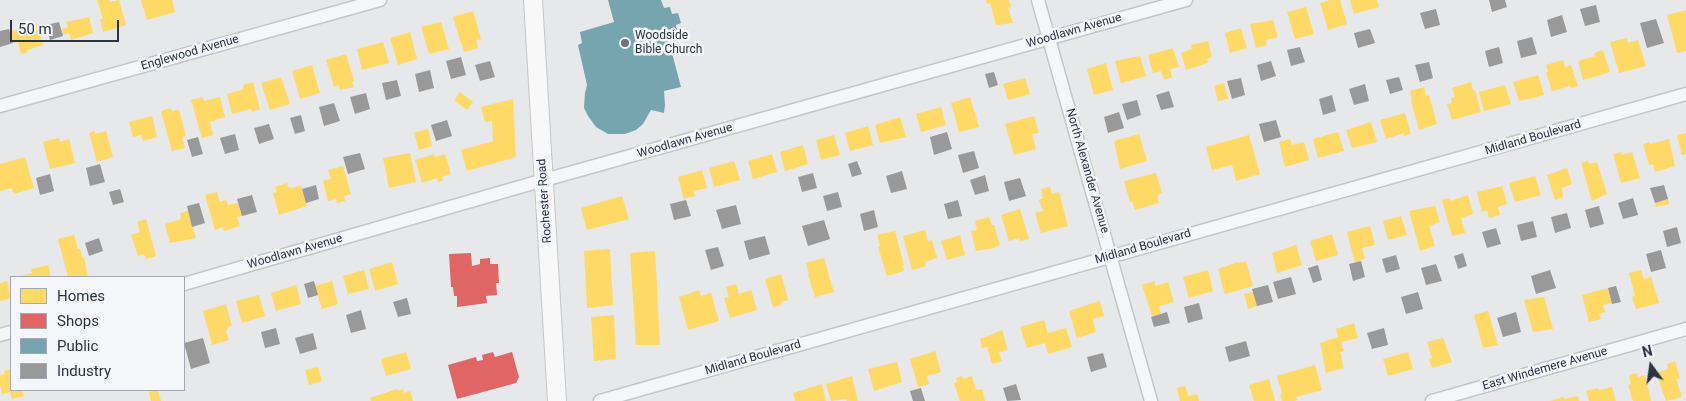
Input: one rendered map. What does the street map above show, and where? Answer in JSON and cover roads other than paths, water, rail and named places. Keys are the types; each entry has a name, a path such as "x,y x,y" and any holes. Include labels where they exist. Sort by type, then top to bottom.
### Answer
{"main road":[{"name":"Rochester Road","path":"533,0 557,401"}],"street":[{"name":"Englewood Avenue","path":"0,106 380,0"},
{"name":"North Alexander Avenue","path":"1038,0 1151,401"},
{"name":"Woodlawn Avenue","path":"185,284 1186,0"},
{"name":"Midland Boulevard","path":"600,401 1686,94"},
{"name":"East Windemere Avenue","path":"1432,401 1686,330"}],"place":[{"name":"Woodside Bible Church","path":"625,43"}]}
